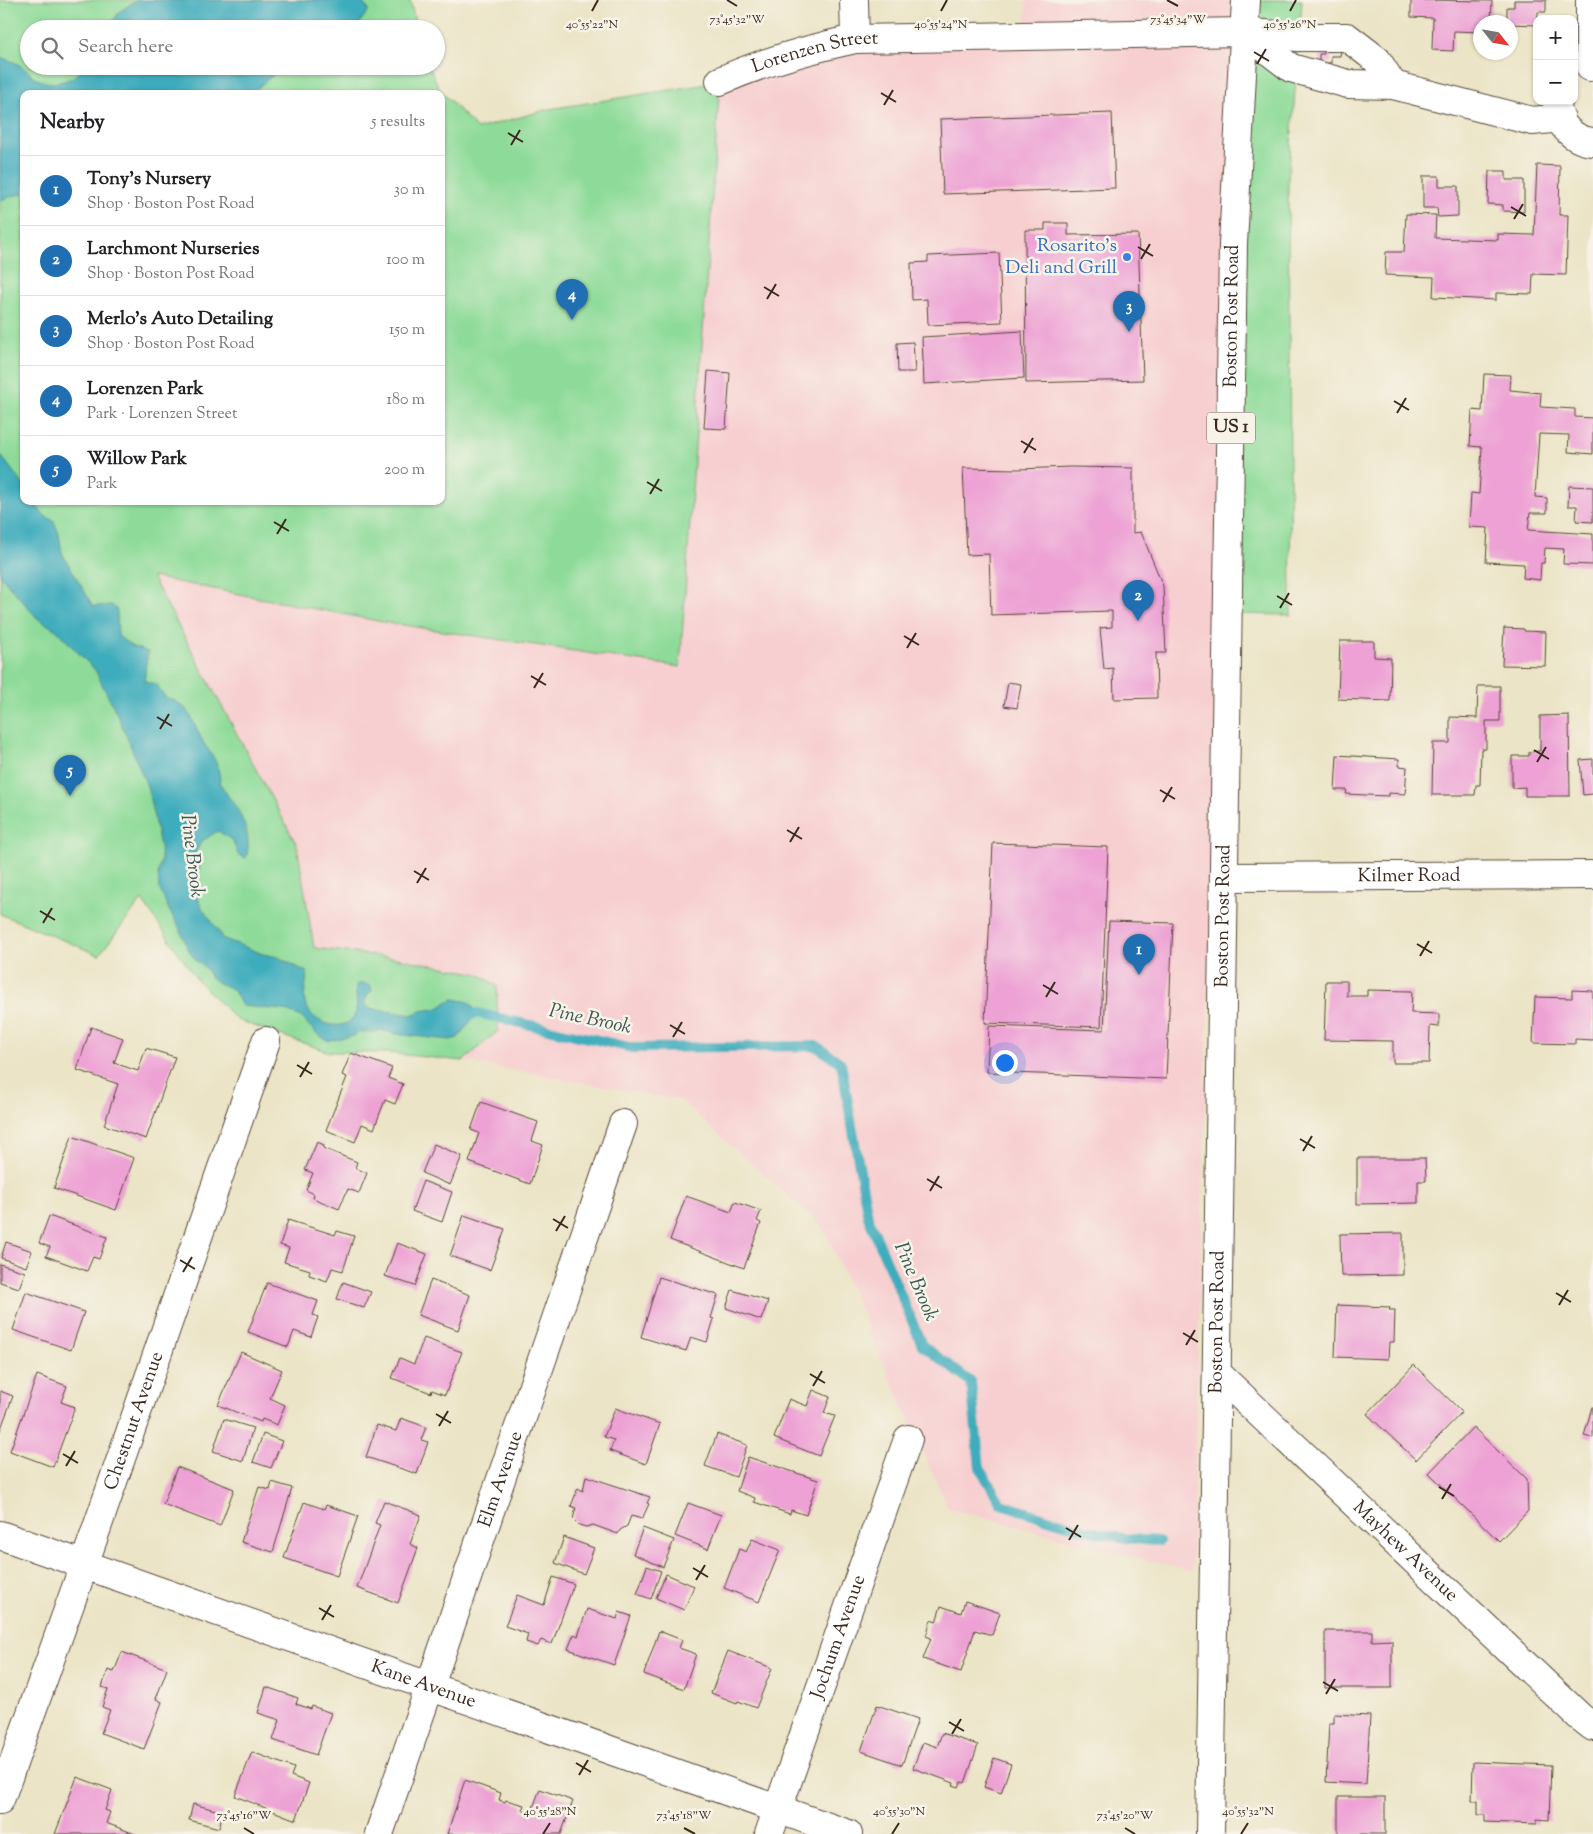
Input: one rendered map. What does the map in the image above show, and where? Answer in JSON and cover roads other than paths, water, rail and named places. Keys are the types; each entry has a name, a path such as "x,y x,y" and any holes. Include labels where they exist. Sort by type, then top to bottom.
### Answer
{"street":[{"path":"854,0 855,39"},
{"name":"Boston Post Road","path":"1210,1834 1234,244 1246,0"},
{"path":"1586,69 1590,0"},
{"path":"1244,32 1291,68 1348,84 1393,86 1532,120 1559,110 1561,122 1570,133 1581,140 1593,142"},
{"name":"Lorenzen Street","path":"720,82 746,69 816,48 855,39 1244,32 1298,37 1348,37 1378,60 1393,86"},
{"name":"Kilmer Road","path":"1225,876 1593,875"},
{"name":"Chestnut Avenue","path":"0,1800 84,1565 266,1040"},
{"name":"Elm Avenue","path":"379,1834 623,1124"},
{"name":"Mayhew Avenue","path":"1218,1374 1579,1716 1593,1727"},
{"name":"Jochum Avenue","path":"774,1822 908,1440"},
{"name":"Kane Avenue","path":"0,1535 430,1686 774,1822 848,1834"}],"water":[{"path":"137,0 360,0 369,10 362,20 114,20 119,12"},
{"path":"0,57 20,66 20,75 32,75 37,79 50,82 63,81 76,75 273,75 255,90 20,90 20,194 0,200"},
{"path":"0,454 20,481 20,505 35,505 45,516 54,521 59,534 62,553 93,606 112,605 117,610 118,636 131,646 148,652 145,681 157,685 165,697 179,703 192,718 203,742 215,760 222,787 241,816 248,844 246,858 238,855 233,841 218,831 202,841 192,858 200,865 197,888 199,901 222,938 263,954 278,957 307,972 306,1006 315,1017 328,1024 343,1024 354,1016 356,1009 356,985 363,983 371,986 372,991 367,995 365,1003 368,1008 411,1015 439,1008 454,999 469,1002 477,1013 458,1038 450,1040 395,1034 381,1030 360,1032 354,1036 329,1041 318,1035 301,1017 283,1010 242,1006 233,989 220,984 210,977 206,968 197,962 188,949 159,888 160,846 147,786 118,716 95,670 56,630 37,618 0,575"}],"waterway":[{"name":"Pine Brook","path":"464,1017 477,1013 633,1048 816,1046 841,1063 868,1217 922,1345 971,1382 980,1468 1001,1504 1099,1533 1139,1540 1159,1541"}],"place":[{"name":"Rosarito's Deli and Grill","path":"1127,257"},
{"name":"Lorenzen Park","path":"572,320"},
{"name":"Merlo's Auto Detailing","path":"1129,332"},
{"name":"Larchmont Nurseries","path":"1138,621"},
{"name":"Willow Park","path":"70,796"},
{"name":"Tony's Nursery","path":"1139,975"}]}
